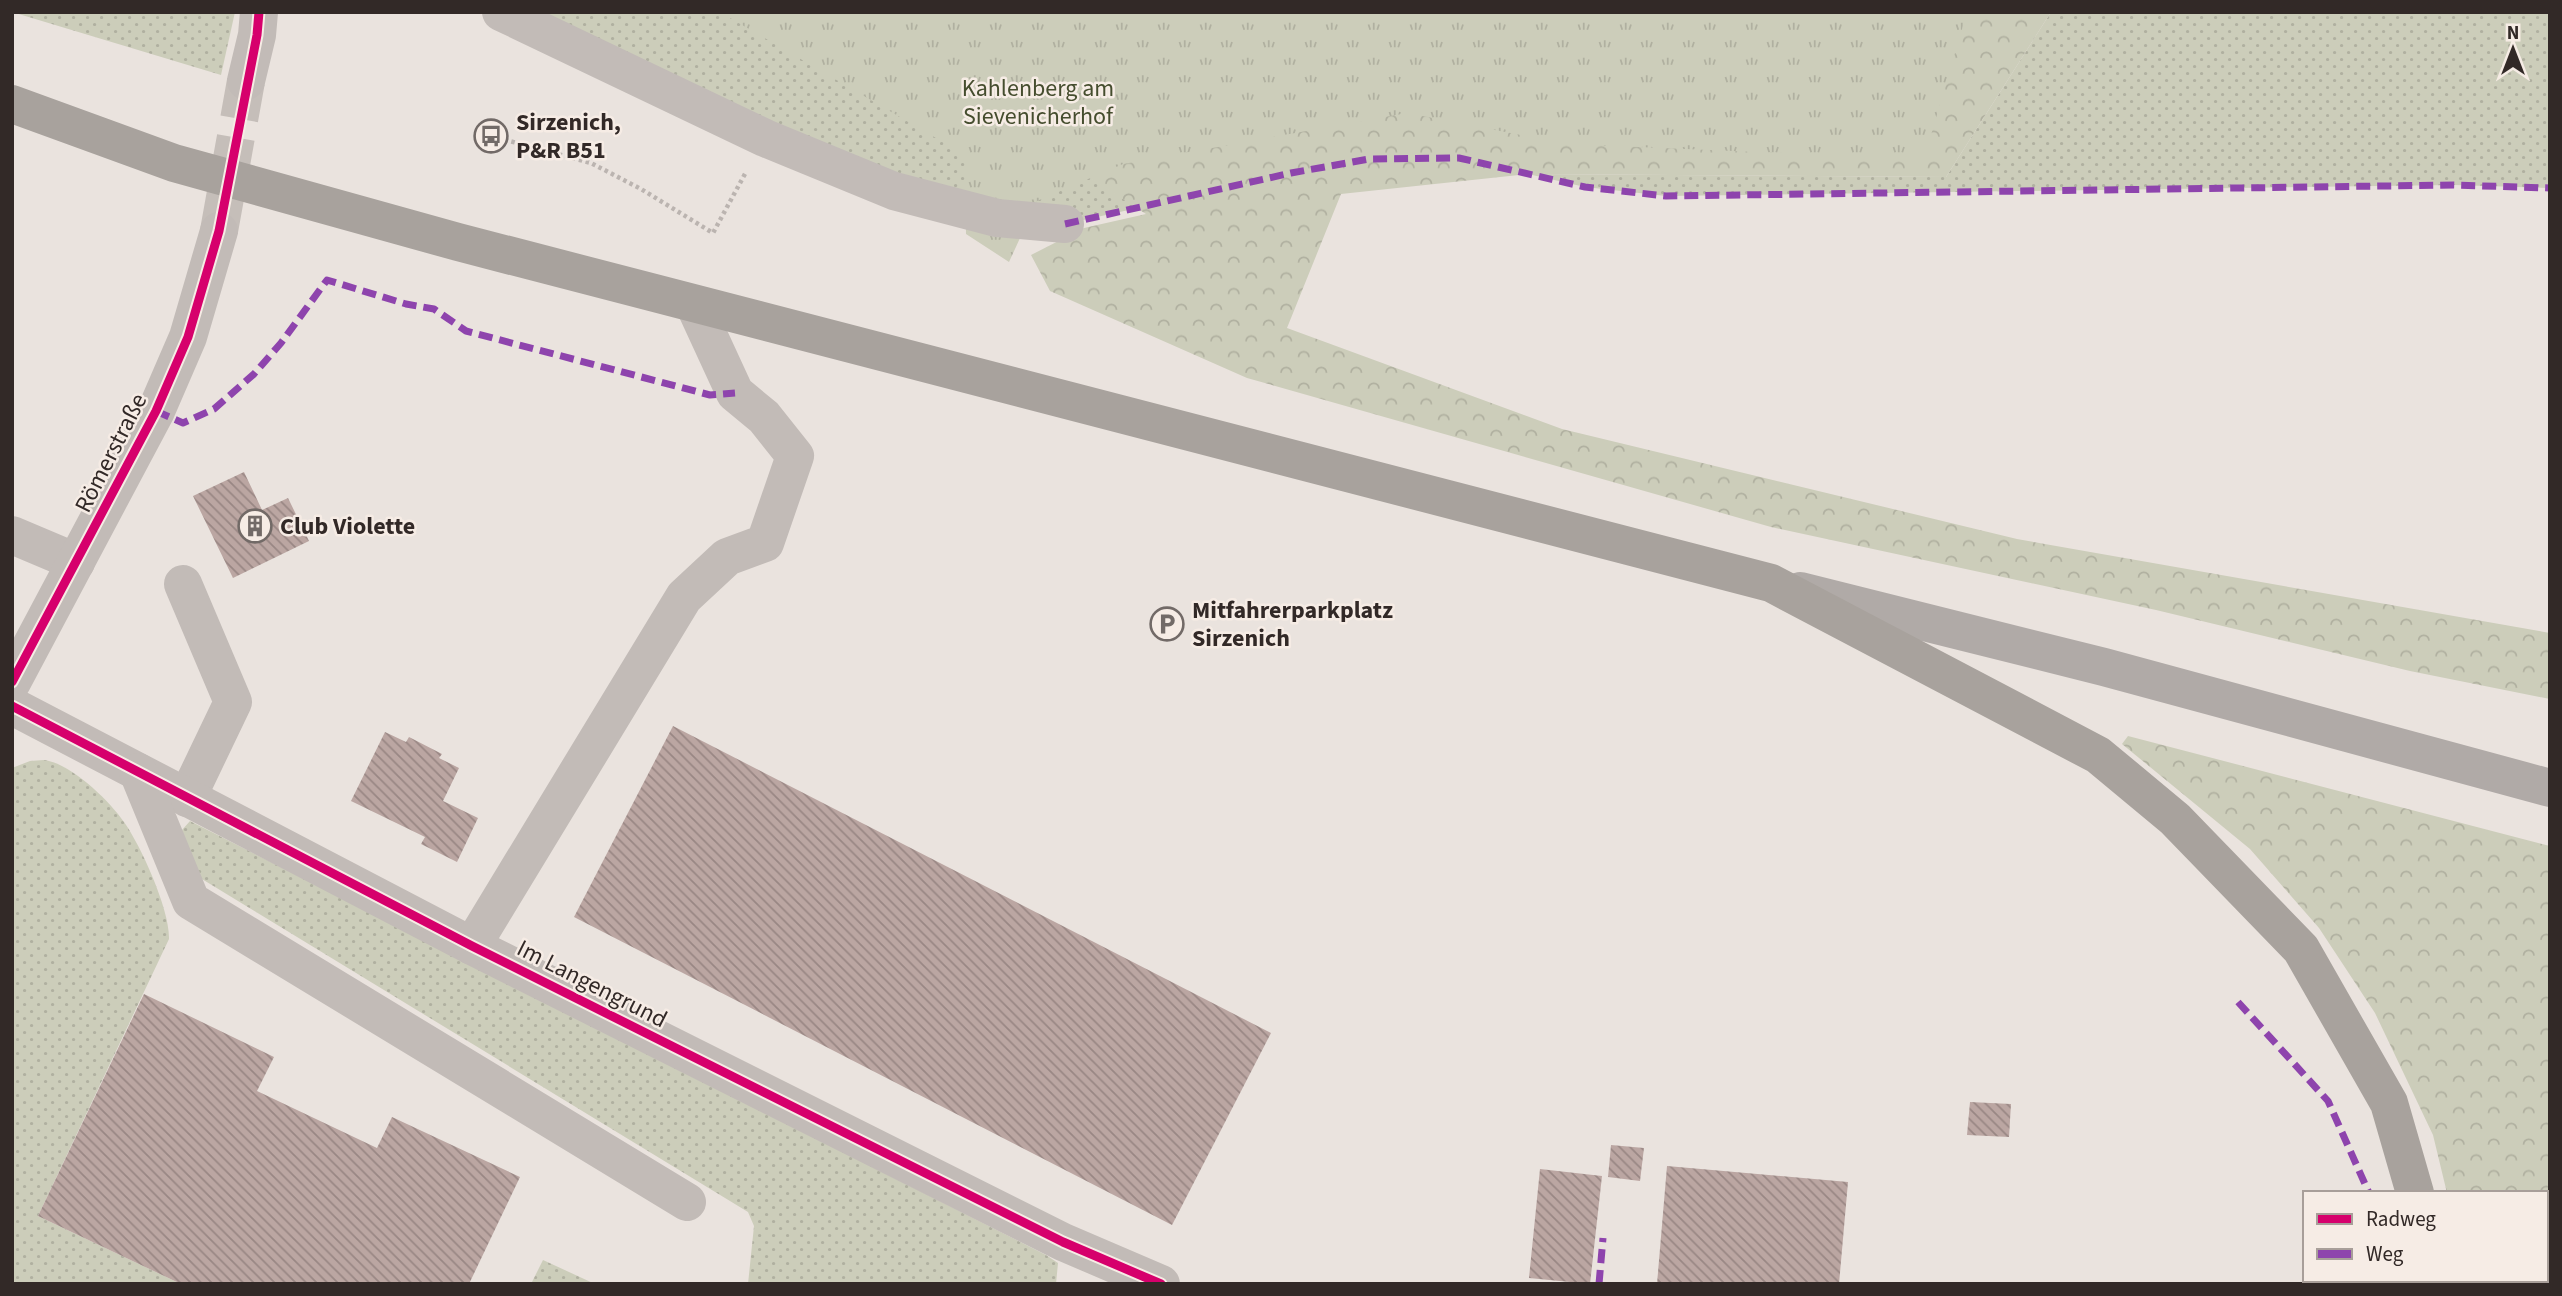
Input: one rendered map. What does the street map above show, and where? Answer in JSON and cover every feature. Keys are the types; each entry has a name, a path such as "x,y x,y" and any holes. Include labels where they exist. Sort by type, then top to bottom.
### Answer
{"highway":[{"path":"12,104 174,163 284,194 694,304 1771,583 2098,755 2175,818 2301,949 2389,1103 2414,1191"}],"main road":[{"path":"1771,583 2104,667 2550,788"}],"street":[{"path":"246,81 257,35 259,12"},
{"path":"501,12 765,138 894,191 997,218 1065,224"},
{"name":"Römerstraße","path":"12,682 167,386 188,337 219,231"},
{"path":"472,946 684,597 727,557 765,543 795,456 764,417 735,394 694,304"},
{"path":"12,535 76,562"},
{"path":"183,584 233,702 187,798"},
{"name":"Im Langengrund","path":"12,706 472,946 1063,1242 1161,1284"},
{"path":"138,772 191,901 687,1202"}],"path":[{"path":"491,136 591,163 641,189 713,233 765,138"}],"green space":[{"path":"12,12 235,12 221,75"},
{"path":"501,12 830,12 1138,208 1065,224 997,218"},
{"name":"Kahlenberg am Sievenicherhof","path":"720,12 1967,12 1924,159 1568,144 1407,113 1123,164 1037,201 1009,262 966,234 965,155"},
{"path":"831,12 2051,12 1946,177 1528,174 1341,194 1287,328 1562,429 2017,539 2550,633 2550,699 2410,671 2156,610 1771,527 1247,378 1050,291 1031,255 1084,228 1146,214"},
{"path":"2051,12 2550,12 2550,188 2454,185 1666,196 1585,187 1528,174 1946,177"},
{"path":"2128,736 2550,846 2550,1284 2470,1284 2548,1282 2548,1191 2447,1191 2433,1135 2375,1013 2319,928 2250,849 2122,744"},
{"path":"44,760 77,775 109,803 124,822 160,896 169,939 38,1216 181,1284 12,1284 12,768 30,761"},
{"path":"190,821 1046,1255 1058,1263 1056,1284 748,1284 754,1226 748,1212 197,876 182,830"},
{"path":"543,1260 595,1284 531,1284"}],"building":[{"name":"Club Violette","path":"244,472 262,510 288,498 309,541 233,578 193,496"},
{"path":"673,726 1271,1033 1172,1225 574,917"},
{"path":"385,732 406,742 409,737 442,754 439,758 459,768 443,801 478,818 457,862 421,844 425,837 351,801"},
{"path":"144,994 274,1057 257,1091 377,1148 392,1117 520,1177 469,1284 181,1284 38,1216"},
{"path":"1970,1102 2011,1104 2009,1137 1967,1135"},
{"path":"1611,1145 1644,1148 1640,1181 1608,1177"},
{"path":"1667,1166 1848,1182 1839,1284 1657,1284"},
{"path":"1540,1169 1602,1176 1590,1284 1529,1278"}],"tunnel":[{"path":"219,231 246,81"}],"marked path":[{"path":"1065,224 1291,173 1369,159 1459,158 1585,187 1666,196 2454,185 2550,188"},
{"path":"156,411 183,423 214,409 254,374 281,343 327,280 406,304 434,309 466,331 710,395 735,393"},
{"path":"2238,1002 2328,1101 2368,1191"},
{"path":"1599,1284 1603,1238"}],"cycle path":[{"path":"12,682 156,411 188,337 219,231 257,35 259,12"},
{"path":"12,706 472,946 1063,1242 1161,1284"}],"place":[{"name":"Sirzenich, P&R B51","path":"491,136"},
{"name":"Club Violette","path":"255,526"},
{"name":"Mitfahrerparkplatz Sirzenich","path":"1167,624"}]}
